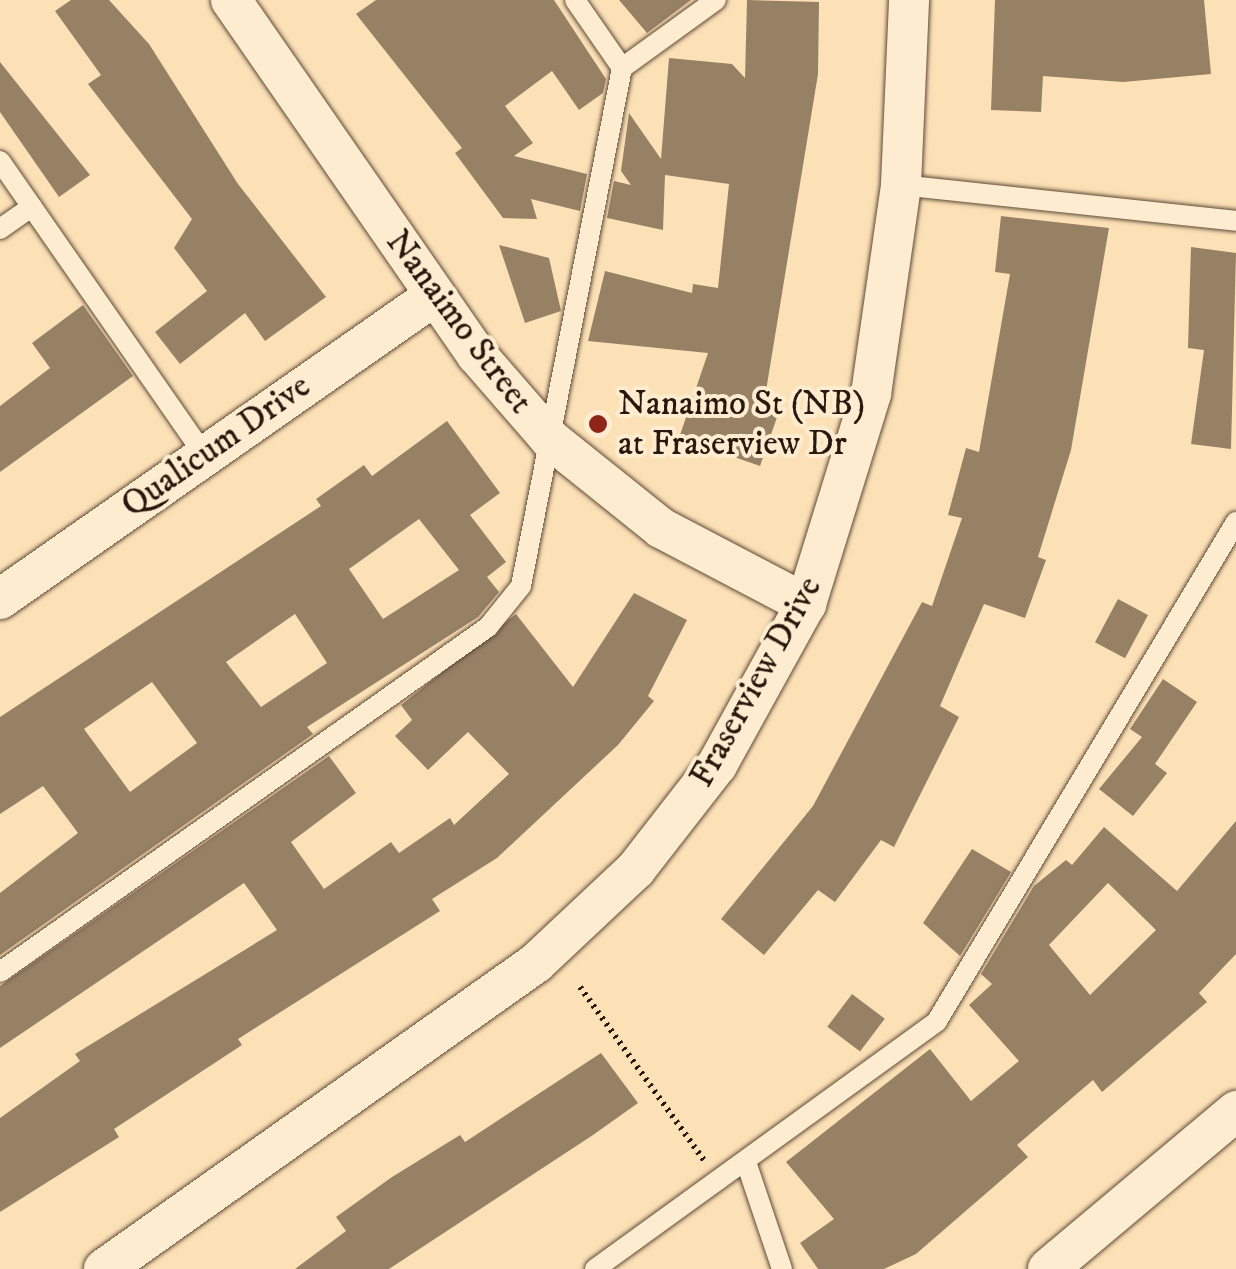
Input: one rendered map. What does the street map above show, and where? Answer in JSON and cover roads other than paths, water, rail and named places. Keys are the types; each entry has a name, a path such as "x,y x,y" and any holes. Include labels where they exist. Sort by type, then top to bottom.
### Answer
{"street":[{"name":"Fraserview Drive","path":"104,1269 536,963 636,868 717,765 806,604 871,394 901,185 910,0"},
{"name":"Nanaimo Street","path":"236,2 434,296 550,438 661,528 806,604"},
{"name":"Qualicum Drive","path":"0,599 434,296"},
{"path":"1048,1269 1236,1111"}],"lane":[{"path":"575,0 622,68"},
{"path":"0,972 488,627 521,586 622,68 716,0"},
{"path":"0,162 203,454"},
{"path":"901,185 1236,221"},
{"path":"0,229 32,207"},
{"path":"595,1269 937,1021 1236,522"},
{"path":"746,1162 782,1269"}],"place":[{"name":"Nanaimo St (NB) at Fraserview Dr","path":"598,424"}]}
